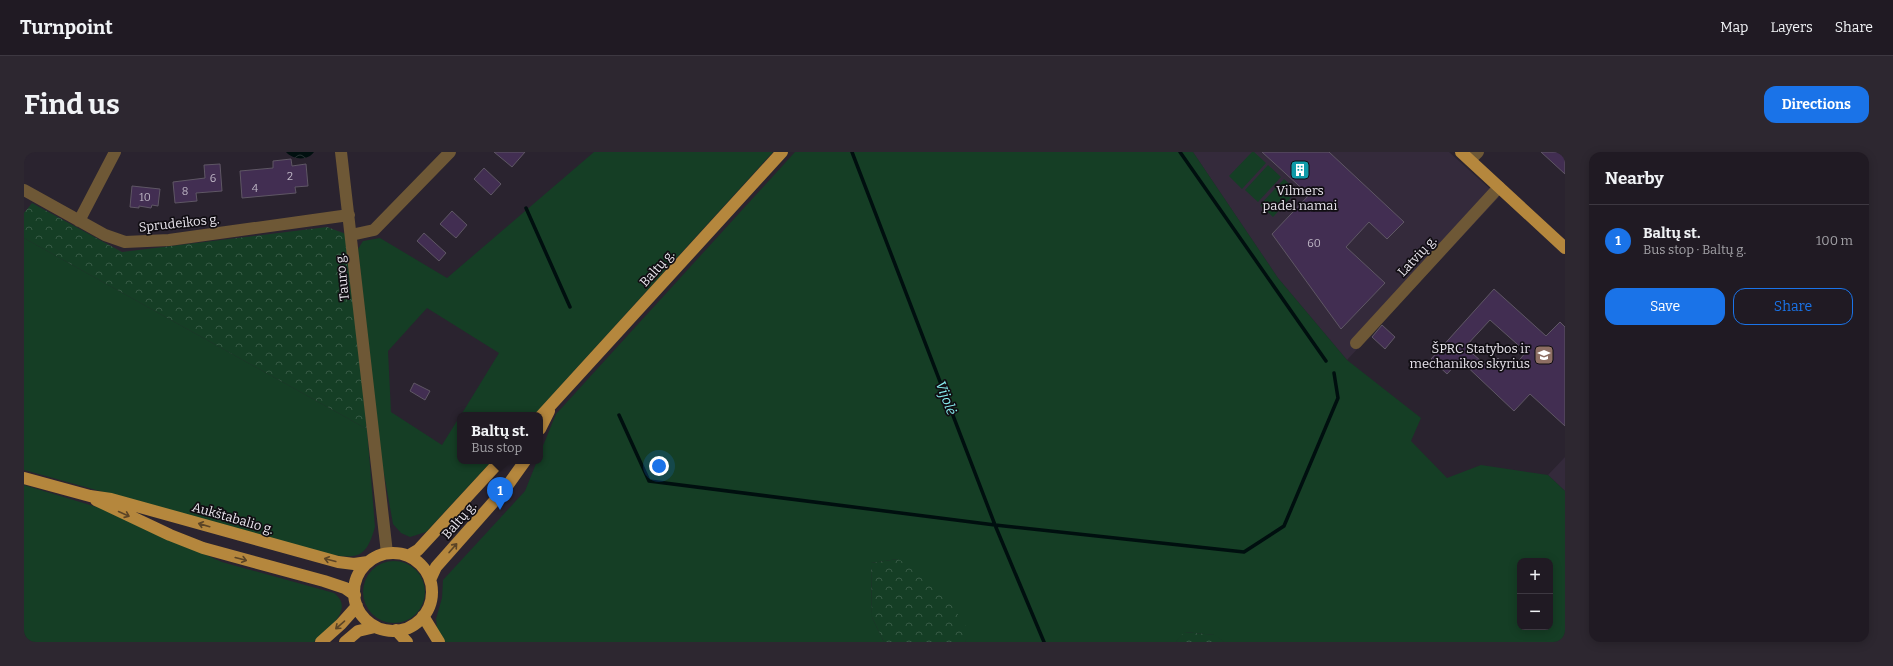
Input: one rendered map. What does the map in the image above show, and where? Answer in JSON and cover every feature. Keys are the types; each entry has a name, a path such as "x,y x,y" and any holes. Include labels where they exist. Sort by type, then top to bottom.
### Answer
{"main road":[{"name":"Baltų g.","path":"543,414 782,152"},
{"path":"1461,152 1474,156 1499,187 1565,248"},
{"name":"Baltų g.","path":"543,423 553,403"},
{"name":"Baltų g.","path":"408,556 418,550 497,464"},
{"name":"Baltų g.","path":"430,580 436,567 505,489 523,464"},
{"name":"Aukštabalio g.","path":"24,478 90,496 111,499 338,562 354,564 368,562"},
{"name":"Aukštabalio g.","path":"90,496 116,511 203,548 345,588 356,600"},
{"path":"345,642 358,631 375,627 396,630 411,626 423,616 430,605 432,592 430,580 426,570 418,562 408,556 387,553 377,556 368,562 360,571 356,582 356,600 367,621 375,627"},
{"path":"321,642 341,624 356,600"},
{"path":"423,616 439,642"},
{"path":"396,630 407,642"}],"street":[{"path":"79,221 115,152"},
{"name":"Tauro g.","path":"341,152 387,553"},
{"path":"351,235 374,230 450,152"},
{"name":"Latvių g.","path":"1356,343 1499,187"},
{"name":"Sprudeikos g.","path":"24,190 105,235 126,242 169,240 349,215"}],"shaded area":[{"path":"1193,152 1449,152 1499,197 1347,360 1278,278"},
{"path":"1565,457 1565,491 1548,475"}],"green space":[{"path":"594,152 773,152 537,412 463,412 499,353 427,308 388,351 391,412 442,445 457,421 457,464 489,464 426,532 410,537 401,533 393,524 380,452 358,249 363,241 380,238 447,278"},
{"path":"795,152 1193,152 1278,278 1347,360 1421,418 1411,441 1447,478 1481,465 1548,475 1565,491 1565,642 1224,642 1214,635 1185,632 1176,642 965,642 969,632 898,559 871,563 872,617 884,642 444,642 437,628 436,619 442,598 443,580 525,491 536,464 543,464 543,446 556,414"},
{"path":"1252,152 1254,152 1266,163 1242,189 1229,176"},
{"path":"1268,165 1281,177 1258,202 1245,190"},
{"path":"1284,179 1297,191 1273,217 1260,205"},
{"path":"32,203 122,252 327,227 346,234 367,429 24,238 24,213"},
{"path":"24,238 367,429 375,527 372,538 364,551 353,556 327,554 24,470"},
{"path":"24,485 100,508 222,562 334,593 340,599 342,606 341,613 331,626 314,642 24,642"},
{"path":"898,559 934,580 970,632 965,642 884,642 872,617 871,563"},
{"path":"388,561 400,561 416,570 423,580 425,592 423,604 416,614 400,623 388,623 377,618 368,609 363,598 363,586 368,575 377,566"},
{"path":"1184,632 1215,635 1224,642 1176,642"}],"water":[{"path":"286,152 314,152 308,157 296,158 292,157"}],"building":[{"path":"494,152 525,152 512,167"},
{"path":"1262,152 1329,152 1404,222 1387,239 1369,222 1346,247 1385,283 1341,329 1272,234 1309,195"},
{"path":"1541,152 1565,152 1565,174"},
{"path":"291,159 292,166 306,164 308,186 295,187 296,193 242,198 240,171 273,168 273,161"},
{"path":"220,164 222,191 196,193 197,201 175,203 173,182 205,178 204,165"},
{"path":"484,168 501,184 491,195 474,179"},
{"path":"132,186 160,189 158,206 152,205 151,208 139,206 139,208 130,207"},
{"path":"452,211 467,225 456,238 440,224"},
{"path":"424,233 446,253 439,261 417,241"},
{"name":"ŠPRC Statybos ir mechanikos skyrius","path":"1494,289 1546,336 1560,322 1565,327 1565,426 1530,394 1514,411 1460,360 1447,374 1431,359","holes":["1490,320 1526,352 1511,370 1498,358 1489,368 1465,347"]},
{"path":"1382,325 1395,337 1385,349 1372,337"},
{"path":"414,383 430,391 425,400 410,391"}],"waterway":[{"name":"Vijolė","path":"852,152 995,525 1044,642"},
{"path":"1180,152 1326,361"},
{"path":"526,208 570,307"},
{"path":"619,415 649,481 995,525 1244,552 1284,526 1338,398 1334,373"}],"place":[{"name":"Vilmers padel namai","path":"1300,170"},
{"name":"ŠPRC Statybos ir mechanikos skyrius","path":"1544,355"},
{"name":"Baltų st.","path":"500,510"}]}
